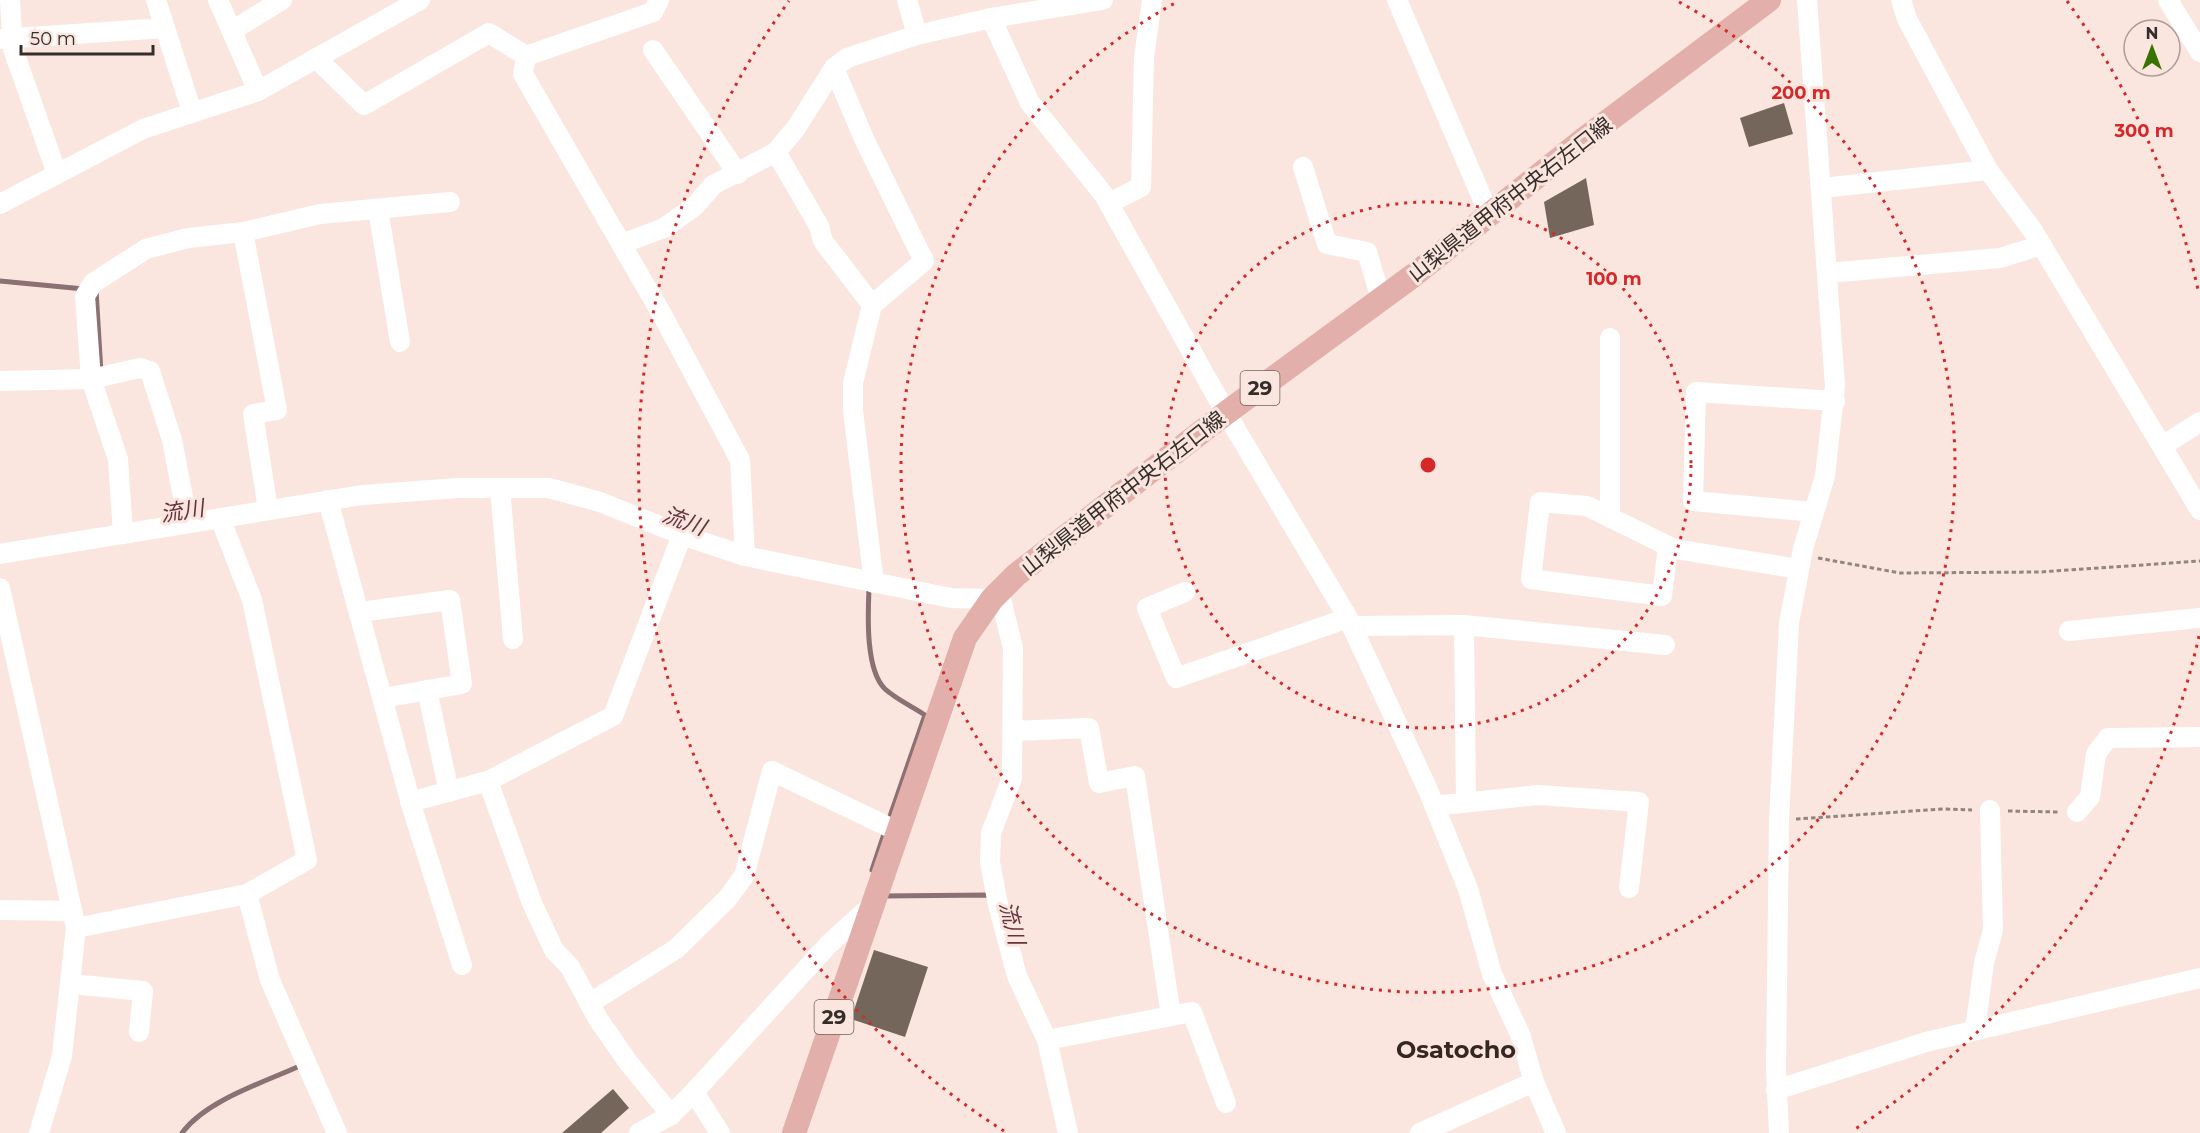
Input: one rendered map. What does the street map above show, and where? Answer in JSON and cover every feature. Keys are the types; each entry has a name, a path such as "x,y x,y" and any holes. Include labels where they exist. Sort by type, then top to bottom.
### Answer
{"main road":[{"name":"山梨県道甲府中央右左口線","path":"794,1133 882,875 890,828 965,638 996,595 1226,413 1381,299 1769,0"}],"street":[{"path":"10,0 6,39 57,174"},
{"path":"156,0 192,112"},
{"path":"218,0 258,91"},
{"path":"232,30 282,0"},
{"path":"0,204 143,129 258,91 420,0"},
{"path":"526,56 653,12 659,0"},
{"path":"907,0 916,35"},
{"path":"621,244 664,228 694,206 713,185 738,174 776,152 796,128 834,68 847,58 916,35 991,18 1103,0"},
{"path":"1108,203 1141,187 1144,58 1152,0"},
{"path":"1397,0 1489,214"},
{"path":"1779,1133 1776,1090 1779,820 1789,623 1800,562 1825,476 1834,401 1828,273 1807,0"},
{"path":"1901,0 1907,19 1988,170 2042,245 2200,510"},
{"path":"2168,0 2200,52"},
{"path":"991,18 1030,103 1108,203 1226,413 1350,622 1434,806 1468,889 1492,975 1520,1034 1534,1082 1556,1133"},
{"path":"6,39 165,28"},
{"path":"316,58 364,105 489,33 526,56"},
{"path":"652,50 738,174"},
{"path":"526,56 523,75 621,244 740,460 745,556"},
{"path":"834,68 865,141 924,261 872,305 853,383 853,411 874,583"},
{"path":"776,152 819,225 823,241 872,305"},
{"path":"1303,167 1327,244 1367,252 1381,299"},
{"path":"1822,188 1988,170"},
{"path":"123,534 118,459 91,379 85,296 93,283 146,249 188,238 243,232 320,214 450,202"},
{"path":"378,208 400,342"},
{"path":"243,232 277,410 253,414 268,509"},
{"path":"1828,273 2000,258 2042,245"},
{"path":"1610,338 1610,518"},
{"path":"0,381 91,379 140,368 150,371 172,440 188,524"},
{"path":"1814,512 1693,501 1696,392 1834,401"},
{"path":"2162,446 2200,422"},
{"path":"0,554 328,500 458,488 549,488 570,492 682,536 745,556 951,598 996,595 1013,648 1012,778 991,833 990,862 998,905 1017,976 1047,1041 1068,1133"},
{"path":"500,488 513,639"},
{"path":"328,500 410,802 462,965"},
{"path":"1668,546 1662,596 1531,579 1540,502 1587,506 1675,549 1800,562"},
{"path":"0,910 74,919 247,894 307,860 252,600 220,518"},
{"path":"410,802 488,781 613,716 682,536"},
{"path":"0,588 74,919 71,984 62,1056 39,1133"},
{"path":"1185,592 1147,608 1176,678 1350,622 1464,625 1665,645"},
{"path":"360,612 450,600 462,684 382,698"},
{"path":"2069,631 2200,618"},
{"path":"1464,625 1466,802"},
{"path":"427,690 449,792"},
{"path":"1013,731 1089,728 1099,783 1135,776 1171,1016"},
{"path":"2077,812 2091,797 2096,754 2108,738 2200,736"},
{"path":"590,1003 676,949 727,898 744,876 772,771 890,828"},
{"path":"488,781 532,903 554,950 570,968 628,1062 671,1115"},
{"path":"1434,806 1538,795 1639,802 1629,888"},
{"path":"1975,1030 1984,963 1993,930 1990,810"},
{"path":"247,894 270,980 337,1133"},
{"path":"639,1133 671,1115 829,944 872,904"},
{"path":"1776,1090 1926,1042 2200,978"},
{"path":"71,984 143,991 139,1032"},
{"path":"1047,1041 1192,1012 1226,1103"},
{"path":"1420,1133 1534,1082"},
{"path":"694,1092 720,1133"}],"path":[{"path":"1800,562 1900,573 2040,572 2200,561"},
{"path":"1779,820 1943,809 2077,812"}],"building":[{"path":"1784,103 1793,134 1749,147 1740,118"},
{"path":"1586,178 1594,225 1550,238 1544,202"},
{"path":"874,950 928,967 905,1037 851,1019"},
{"path":"613,1089 629,1108 601,1133 562,1133"}],"waterway":[{"name":"流川","path":"0,281 84,289"},
{"name":"流川","path":"96,290 101,373"},
{"name":"流川","path":"866,587 869,588 869,641 874,669 879,680 889,693 925,715 888,822"},
{"name":"流川","path":"872,870 885,831"},
{"name":"流川","path":"883,896 989,895 990,899"},
{"path":"182,1133 193,1121 221,1101 302,1065"}],"district":[{"name":"Osatocho","path":"1456,1049"}]}
